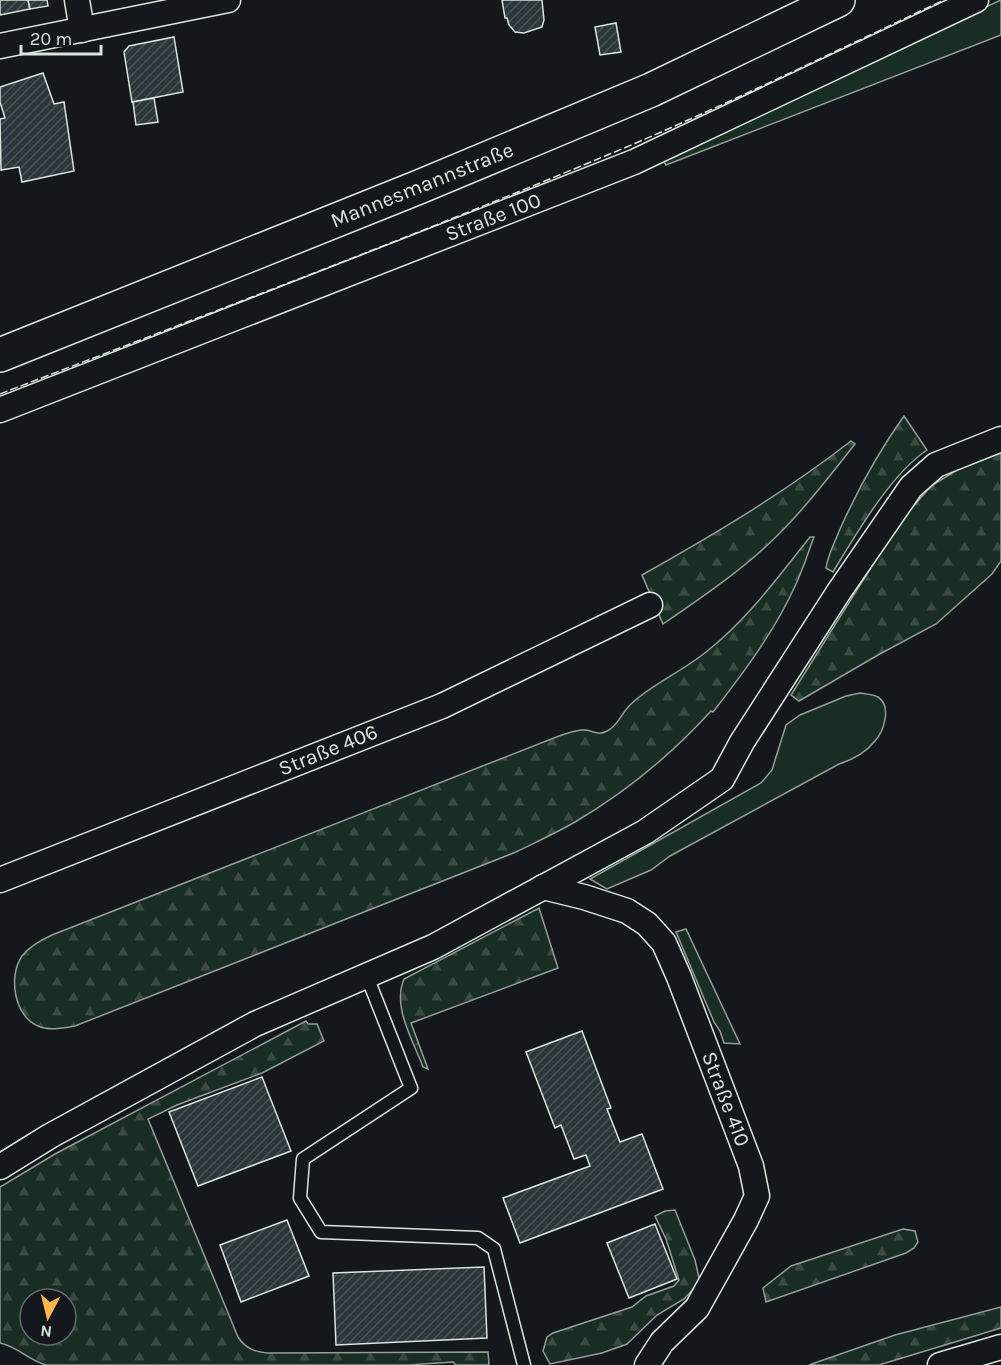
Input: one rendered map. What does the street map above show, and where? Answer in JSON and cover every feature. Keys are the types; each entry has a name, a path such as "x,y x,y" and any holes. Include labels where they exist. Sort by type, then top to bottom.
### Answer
{"main road":[{"name":"Mannesmannstraße","path":"0,355 419,187 640,95 838,0"}],"street":[{"path":"77,0 82,30"},
{"path":"0,46 228,0"},
{"name":"Straße 100","path":"0,410 634,162 976,0"},
{"path":"0,1167 50,1136 255,1024 366,974 433,947 645,832 722,779 742,742 911,487 936,465 1001,439"},
{"name":"Straße 406","path":"0,880 442,706 650,605"},
{"name":"Straße 410","path":"543,887 627,911 647,924 664,943 751,1166 757,1196 746,1220 697,1308 662,1342 647,1365"},
{"path":"940,1365 1001,1347"}],"lane":[{"path":"366,974 411,1088 303,1158 300,1198 321,1232 478,1238 494,1249 524,1365"}],"green space":[{"path":"1001,0 1001,35 666,165 662,158"},
{"path":"904,416 927,450 900,474 888,489 863,523 833,572 826,568 840,529 869,471"},
{"path":"851,441 855,444 810,500 767,546 709,592 663,624 642,575 749,512"},
{"path":"1001,453 1001,561 992,574 936,624 799,701 791,695 904,517 931,486 957,470"},
{"path":"810,537 814,537 803,567 779,618 713,712 711,711 647,772 575,822 516,852 75,1026 56,1029 42,1028 23,1014 16,995 15,974 18,964 29,949 48,937 559,736 578,730 601,733 611,729 639,697 697,659 721,640 761,598"},
{"path":"860,693 878,697 885,706 886,712 884,725 878,737 863,752 670,856 651,870 607,889 590,879 761,783 772,770 786,725 800,715 846,696"},
{"path":"539,908 558,968 411,1023 428,1069 423,1067 402,1012 400,1001 404,979"},
{"path":"686,929 740,1044 724,1043 714,1022 676,932"},
{"path":"306,1021 308,1024 317,1024 324,1041 262,1073 177,1105 148,1119 238,1337 251,1349 269,1353 488,1352 489,1365 456,1365 453,1362 408,1365 47,1365 0,1343 0,1187 55,1154"},
{"path":"675,1210 695,1260 700,1282 684,1299 657,1315 627,1344 602,1353 550,1364 543,1351 547,1337 553,1333 632,1307 646,1296 674,1286 679,1280 666,1239 655,1216 665,1211"},
{"path":"903,1229 915,1231 918,1242 906,1253 766,1302 763,1288 791,1266"},
{"path":"1001,1307 1001,1328 879,1365 809,1365 895,1335"}],"building":[{"path":"0,0 28,0 30,9 0,15"},
{"path":"28,0 47,0 48,6 30,9"},
{"path":"502,0 542,0 544,20 542,27 524,33 515,32 505,18"},
{"path":"616,23 621,52 600,55 595,27"},
{"path":"174,37 183,92 132,102 124,52 129,46"},
{"path":"43,73 54,104 64,102 74,171 22,182 19,167 1,170 0,119 5,118 0,102 0,87"},
{"path":"154,98 158,122 136,125 133,102"},
{"path":"582,1031 611,1108 607,1109 620,1142 642,1134 663,1189 520,1243 503,1198 590,1166 586,1155 574,1159 561,1125 555,1128 526,1052"},
{"path":"262,1077 291,1151 198,1186 169,1112"},
{"path":"287,1220 309,1276 241,1302 220,1245"},
{"path":"655,1224 677,1279 629,1298 607,1243"},
{"path":"484,1267 487,1338 336,1345 333,1273"}],"fence":[{"path":"0,394 557,176 714,108 944,0"}]}
